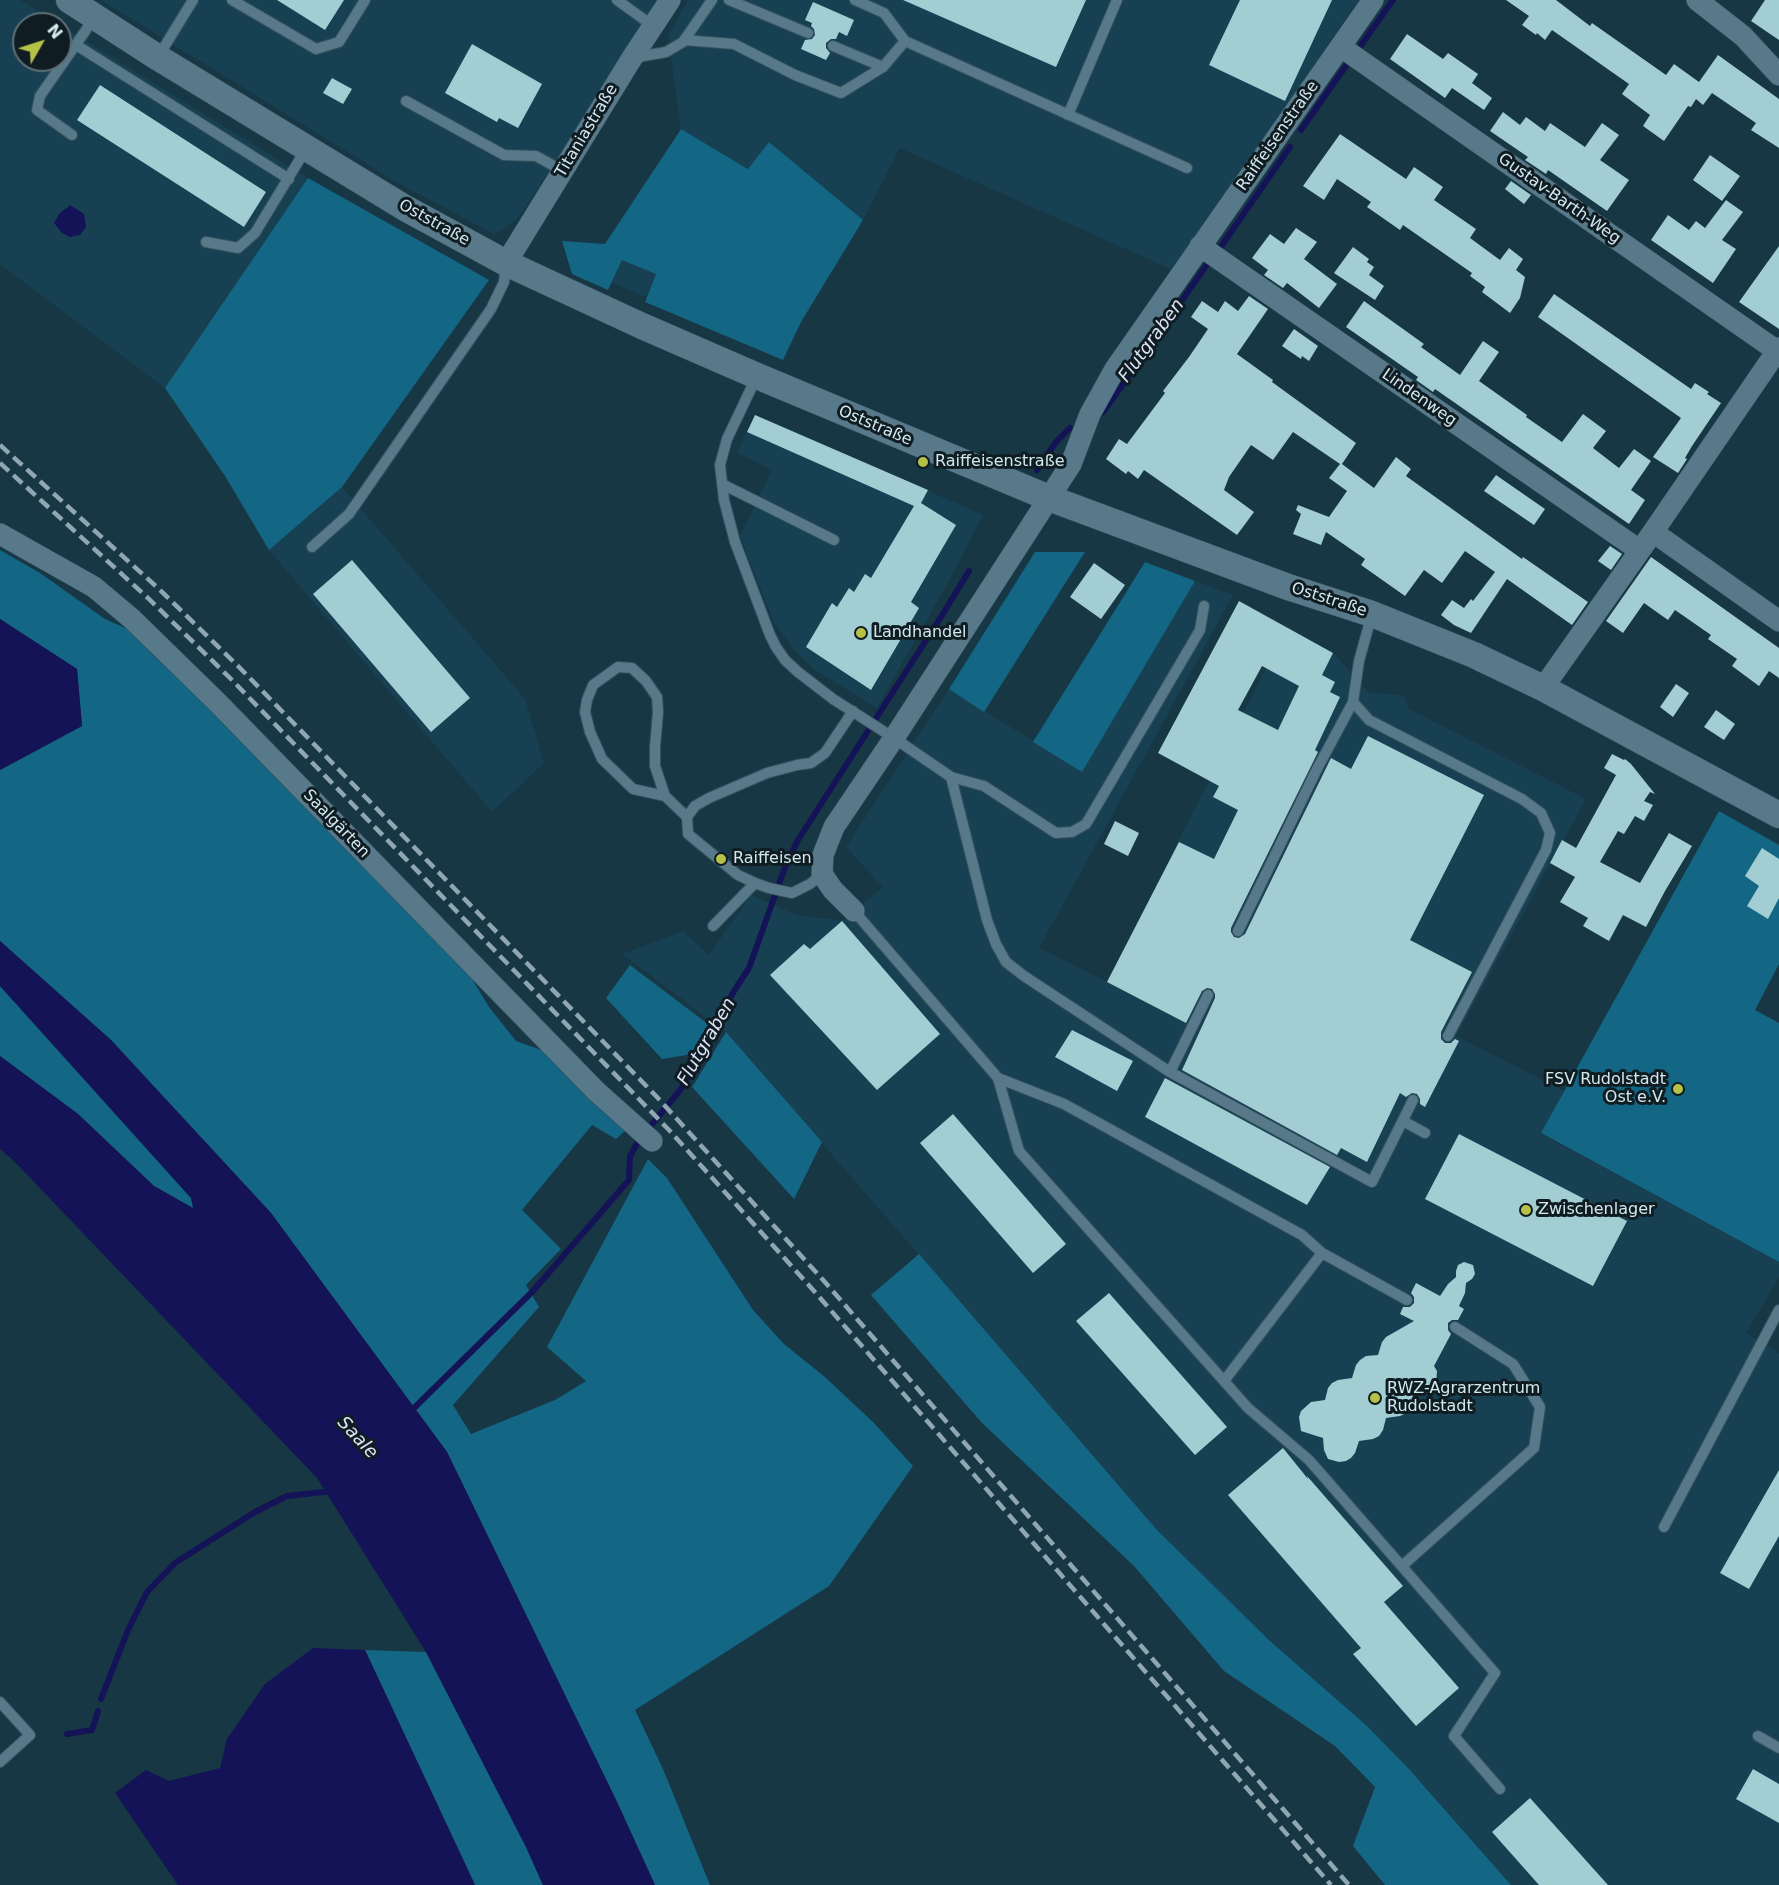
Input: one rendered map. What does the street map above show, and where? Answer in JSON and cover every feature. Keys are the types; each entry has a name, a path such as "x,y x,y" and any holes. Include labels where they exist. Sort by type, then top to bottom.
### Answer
{"street":[{"name":"Oststraße","path":"69,0 405,208 506,263 757,376 1049,498 1288,587 1372,614 1474,655 1543,688 1778,812"},
{"name":"Titaniastraße","path":"506,263 670,0"},
{"name":"Raiffeisenstraße","path":"822,874 823,855 834,827 886,732 1071,464 1090,414 1115,369 1373,0"},
{"path":"1696,0 1743,36 1779,75"},
{"name":"Gustav-Barth-Weg","path":"1341,47 1778,349"},
{"name":"Lindenweg","path":"1200,246 1639,550"},
{"path":"1543,688 1778,349"},
{"path":"1653,532 1779,621"},
{"name":"Saalgärten","path":"0,534 94,587 132,619 217,702 596,1091 644,1134"},
{"path":"822,874 833,890 854,911"}],"lane":[{"path":"158,57 193,0"},
{"path":"232,0 316,49 339,42 365,0"},
{"path":"617,0 653,26"},
{"path":"632,58 666,52 684,40 712,0"},
{"path":"729,0 808,33"},
{"path":"855,0 884,13 905,41 1187,168"},
{"path":"1068,115 1117,0"},
{"path":"72,135 37,110 40,96 95,17"},
{"path":"684,40 734,44 795,75 841,93 883,68 905,41"},
{"path":"76,45 289,179"},
{"path":"833,45 883,68"},
{"path":"406,101 504,155 536,156 563,171"},
{"path":"206,242 238,248 255,233 306,148"},
{"path":"312,547 349,514 491,309 504,282 506,263"},
{"path":"757,376 722,451 720,465 724,500 735,542 776,647 808,681 951,777 984,786 1056,832 1072,832 1086,824 1200,630 1203,606"},
{"path":"722,484 834,540"},
{"path":"1238,930 1317,769 1353,702 1359,661 1372,614"},
{"path":"665,796 633,789 602,759 590,732 585,712 592,685 618,667 632,668 646,681 657,697 655,766 665,796 687,817"},
{"path":"1353,702 1369,720 1522,799 1541,813 1550,834 1546,850 1448,1036"},
{"path":"822,874 810,884 792,893 755,883 738,875 688,834 687,817 695,806 709,798 766,773 811,763 825,753 853,711"},
{"path":"951,777 987,920 1006,962 1024,976 1170,1072 1372,1182 1413,1100"},
{"path":"713,926 755,883"},
{"path":"854,911 998,1078 1019,1151 1248,1408 1309,1460 1495,1673 1454,1736 1500,1789"},
{"path":"1170,1072 1208,995"},
{"path":"998,1078 1064,1104 1302,1235 1322,1252 1407,1300"},
{"path":"1403,1121 1425,1133"},
{"path":"1224,1381 1322,1252"},
{"path":"1664,1527 1779,1310"},
{"path":"1402,1566 1534,1448 1540,1407 1513,1364 1455,1327"},
{"path":"0,1702 30,1735 0,1762"},
{"path":"1758,1737 1779,1748"}],"shaded area":[{"path":"0,0 20,0 39,12 12,12 12,72 72,72 72,32 308,178 165,388 0,264"},
{"path":"101,0 661,0 518,218 494,234 398,183"},
{"path":"688,0 1359,0 1173,270 900,148 863,220 769,142 749,169 681,129 668,35"},
{"path":"681,129 748,169 769,142 863,220 801,322 783,360 645,302 656,274 622,260 608,290 572,274 562,241 605,244"},
{"path":"308,178 489,280 342,487 269,550 225,476 165,388"},
{"path":"622,259 656,274 646,297 612,283"},
{"path":"755,415 983,515 956,568 877,708 815,670 795,651 774,623 740,536 772,470 737,453"},
{"path":"342,487 525,699 544,763 492,812 269,550"},
{"path":"0,550 40,573 105,619 130,630 155,657 253,750 469,974 489,1007 516,1041 547,1052 625,1131 616,1139 592,1125 522,1210 561,1249 526,1285 539,1307 453,1405 471,1434 555,1400 586,1381 547,1347 648,1159 667,1178 753,1310 784,1344 825,1377 874,1423 913,1466 829,1586 635,1710 663,1769 710,1885 655,1885 447,1452 271,1213 111,1040 0,941 0,770 82,726 77,669 0,619"},
{"path":"1035,552 1085,552 984,712 949,689"},
{"path":"1145,562 1195,581 1082,772 1033,742"},
{"path":"1195,581 1233,595 1039,948 1107,982 1287,627 1333,653 1369,693 1403,695 1409,709 1586,799 1456,1036 1564,1091 1541,1134 1779,1262 1779,1277 1746,1333 1779,1353 1779,1885 1511,1885 1408,1768 1367,1726 1270,1641 1157,1530 726,1032 622,954 683,931 709,955 751,895 796,915 842,921 883,887 846,847 949,689 1082,771"},
{"path":"1719,811 1779,845 1779,964 1755,1010 1779,1023 1779,1262 1541,1133"},
{"path":"630,965 708,1024 693,1054 662,1059 606,998"},
{"path":"0,986 191,1198 194,1209 154,1186 78,1114 0,1056"},
{"path":"726,1032 822,1142 794,1199 692,1087"},
{"path":"919,1254 1157,1530 1270,1641 1367,1726 1408,1768 1511,1885 1385,1885 1353,1846 1375,1787 1335,1746 1224,1671 1134,1566 982,1423 871,1295"},
{"path":"365,1650 426,1652 526,1847 543,1885 475,1885"}],"water":[{"path":"70,205 84,214 86,227 80,235 70,237 62,233 54,223 59,214"},
{"path":"0,619 77,669 82,726 0,770"},
{"name":"Saale","path":"0,941 111,1040 271,1213 447,1452 655,1885 543,1885 526,1847 426,1652 317,1478 0,1149 0,1056 78,1114 154,1186 193,1208 191,1198 0,986"},
{"path":"313,1648 365,1650 475,1885 178,1885 115,1793 146,1770 169,1781 220,1768 227,1739 265,1684"}],"building":[{"path":"277,0 344,0 325,30"},
{"path":"903,0 1086,0 1056,67"},
{"path":"1240,0 1332,0 1285,101 1209,65"},
{"path":"1506,0 1556,0 1590,26 1592,23 1666,75 1674,64 1699,82 1718,55 1779,99 1779,148 1751,130 1756,123 1712,93 1703,105 1696,99 1691,107 1688,106 1664,141 1643,126 1650,115 1622,94 1629,84 1552,30 1545,40 1537,33 1536,35 1522,25 1529,16"},
{"path":"1765,0 1779,0 1779,40 1751,21"},
{"path":"813,2 854,20 847,36 839,32 836,39 831,39 826,43 826,48 830,53 826,60 801,49 805,40 812,39 815,35 812,23 805,20"},
{"path":"1407,34 1443,59 1448,53 1478,74 1472,83 1492,98 1484,110 1452,88 1445,98 1390,59"},
{"path":"472,44 542,84 518,128 499,118 497,122 445,93"},
{"path":"332,78 352,89 343,104 323,93"},
{"path":"100,85 266,192 244,227 77,120"},
{"path":"1503,112 1520,125 1526,117 1545,131 1550,123 1585,147 1602,123 1619,135 1600,160 1629,180 1607,211 1548,170 1546,174 1525,160 1528,157 1490,131"},
{"path":"1340,134 1406,179 1414,167 1443,187 1434,200 1476,229 1470,238 1500,260 1509,248 1523,259 1516,270 1525,277 1520,298 1510,313 1482,292 1485,287 1470,276 1472,273 1403,225 1400,230 1367,207 1371,202 1337,179 1324,200 1303,186"},
{"path":"1710,155 1740,176 1722,201 1693,180"},
{"path":"1511,181 1531,195 1524,204 1505,189"},
{"path":"1726,200 1743,212 1722,240 1736,249 1713,283 1651,240 1668,215 1689,230 1696,221 1705,228"},
{"path":"1296,228 1317,242 1304,259 1337,284 1319,308 1287,283 1283,288 1264,275 1268,270 1252,258 1270,234 1284,244"},
{"path":"1779,246 1779,329 1739,302"},
{"path":"1353,247 1369,259 1367,262 1374,267 1369,275 1384,286 1375,300 1334,273"},
{"path":"1554,294 1691,389 1695,383 1721,403 1692,446 1678,473 1653,457 1681,418 1538,317"},
{"path":"1249,296 1268,309 1237,354 1356,443 1342,464 1374,488 1396,457 1411,469 1406,476 1522,559 1523,557 1588,602 1572,625 1507,579 1471,633 1454,625 1441,615 1452,600 1464,608 1471,599 1473,601 1495,572 1465,551 1442,583 1424,570 1405,596 1361,565 1365,559 1326,532 1321,545 1293,534 1301,514 1296,510 1298,505 1329,517 1347,491 1329,478 1340,464 1293,432 1273,460 1251,445 1229,477 1224,490 1254,512 1237,535 1144,470 1138,479 1128,471 1126,474 1106,459 1119,439 1127,444 1208,329 1191,317 1202,301 1218,312 1225,301 1238,311"},
{"path":"1364,301 1424,344 1421,347 1460,375 1483,341 1499,352 1479,381 1562,442 1583,414 1606,431 1593,448 1619,468 1634,449 1651,461 1631,490 1645,500 1629,524 1435,389 1433,392 1416,380 1418,377 1346,327"},
{"path":"1294,329 1318,346 1309,361 1302,356 1301,359 1282,346"},
{"path":"755,415 928,490 921,503 956,525 911,602 919,608 871,690 806,647 832,603 837,607 849,588 854,592 865,574 871,578 914,506 747,432"},
{"path":"1496,475 1545,509 1534,525 1484,491"},
{"path":"1610,546 1622,554 1611,570 1598,561"},
{"path":"1651,557 1779,648 1779,678 1769,671 1759,686 1732,666 1737,659 1708,639 1711,635 1675,610 1668,620 1644,603 1623,633 1606,621"},
{"path":"352,560 470,698 431,732 313,594"},
{"path":"1094,563 1125,585 1101,619 1070,597"},
{"path":"1239,601 1333,653 1322,675 1335,682 1330,692 1340,697 1315,750 1318,752 1231,928 1234,937 1239,938 1245,934 1331,758 1351,769 1368,736 1484,795 1410,940 1472,972 1441,1032 1441,1039 1445,1043 1451,1043 1455,1039 1459,1041 1425,1107 1420,1104 1417,1094 1412,1093 1406,1097 1400,1093 1367,1162 1341,1148 1337,1155 1182,1070 1215,998 1212,989 1207,988 1202,991 1186,1023 1107,982 1179,842 1214,859 1238,810 1213,797 1219,786 1158,753","holes":["1262,666 1299,686 1278,730 1238,710"]},
{"path":"1676,684 1689,693 1673,717 1660,707"},
{"path":"1716,710 1735,724 1724,740 1704,727"},
{"path":"1612,754 1631,764 1655,794 1650,792 1644,801 1653,805 1644,821 1635,816 1624,834 1618,831 1600,862 1640,883 1669,833 1692,846 1646,927 1623,915 1609,941 1583,926 1588,918 1560,902 1575,877 1550,863 1562,840 1576,848 1616,775 1604,768"},
{"path":"1115,821 1139,833 1128,856 1104,844"},
{"path":"1762,848 1779,859 1779,898 1768,919 1747,906 1759,886 1745,876"},
{"path":"842,921 940,1034 877,1090 770,975 804,944 810,949"},
{"path":"1072,1030 1133,1061 1117,1091 1055,1057"},
{"path":"1165,1078 1330,1167 1307,1205 1145,1117"},
{"path":"953,1114 1066,1244 1033,1273 920,1143"},
{"name":"Zwischenlager","path":"1459,1134 1627,1221 1593,1286 1425,1199"},
{"path":"1464,1262 1473,1265 1475,1274 1466,1283 1465,1293 1459,1306 1464,1309 1458,1320 1448,1323 1448,1330 1451,1334 1434,1366 1437,1371 1436,1384 1432,1390 1414,1394 1406,1413 1386,1418 1379,1436 1359,1441 1351,1458 1339,1462 1328,1459 1324,1450 1323,1438 1301,1431 1299,1417 1301,1411 1311,1402 1325,1400 1332,1383 1352,1378 1360,1360 1366,1356 1378,1355 1386,1337 1414,1321 1400,1314 1403,1307 1410,1307 1414,1303 1411,1293 1416,1283 1440,1296 1456,1277 1458,1265"},
{"path":"1109,1293 1227,1427 1195,1455 1076,1321"},
{"path":"1283,1448 1403,1586 1384,1602 1459,1688 1416,1726 1353,1654 1361,1648 1228,1495"},
{"path":"1779,1470 1779,1536 1749,1589 1720,1573"},
{"path":"1753,1769 1779,1784 1779,1823 1736,1799"},
{"path":"1530,1798 1608,1885 1539,1885 1492,1832"}],"waterway":[{"name":"Flutgraben","path":"1359,48 1393,0"},
{"name":"Flutgraben","path":"1301,130 1348,63"},
{"name":"Flutgraben","path":"1222,245 1290,147"},
{"name":"Flutgraben","path":"1097,416 1104,411 1206,266"},
{"name":"Flutgraben","path":"1037,470 1056,442 1070,428"},
{"name":"Flutgraben","path":"410,1415 414,1408 533,1291 629,1180 630,1156 639,1140 681,1089 734,991 749,968 784,870 798,840 969,571"},
{"path":"101,1699 128,1630 147,1592 175,1563 255,1512 287,1496 332,1491"},
{"path":"67,1734 92,1730 98,1711"}],"railway":[{"path":"0,445 159,589 240,668 656,1096 824,1281 1349,1885"},
{"path":"0,463 149,599 230,678 669,1130 814,1291 1331,1885"}],"place":[{"name":"Raiffeisenstraße","path":"923,462"},
{"name":"Landhandel","path":"861,633"},
{"name":"Raiffeisen","path":"721,859"},
{"name":"FSV Rudolstadt Ost e.V.","path":"1678,1089"},
{"name":"Zwischenlager","path":"1526,1210"},
{"name":"RWZ-Agrarzentrum Rudolstadt","path":"1375,1398"}]}
